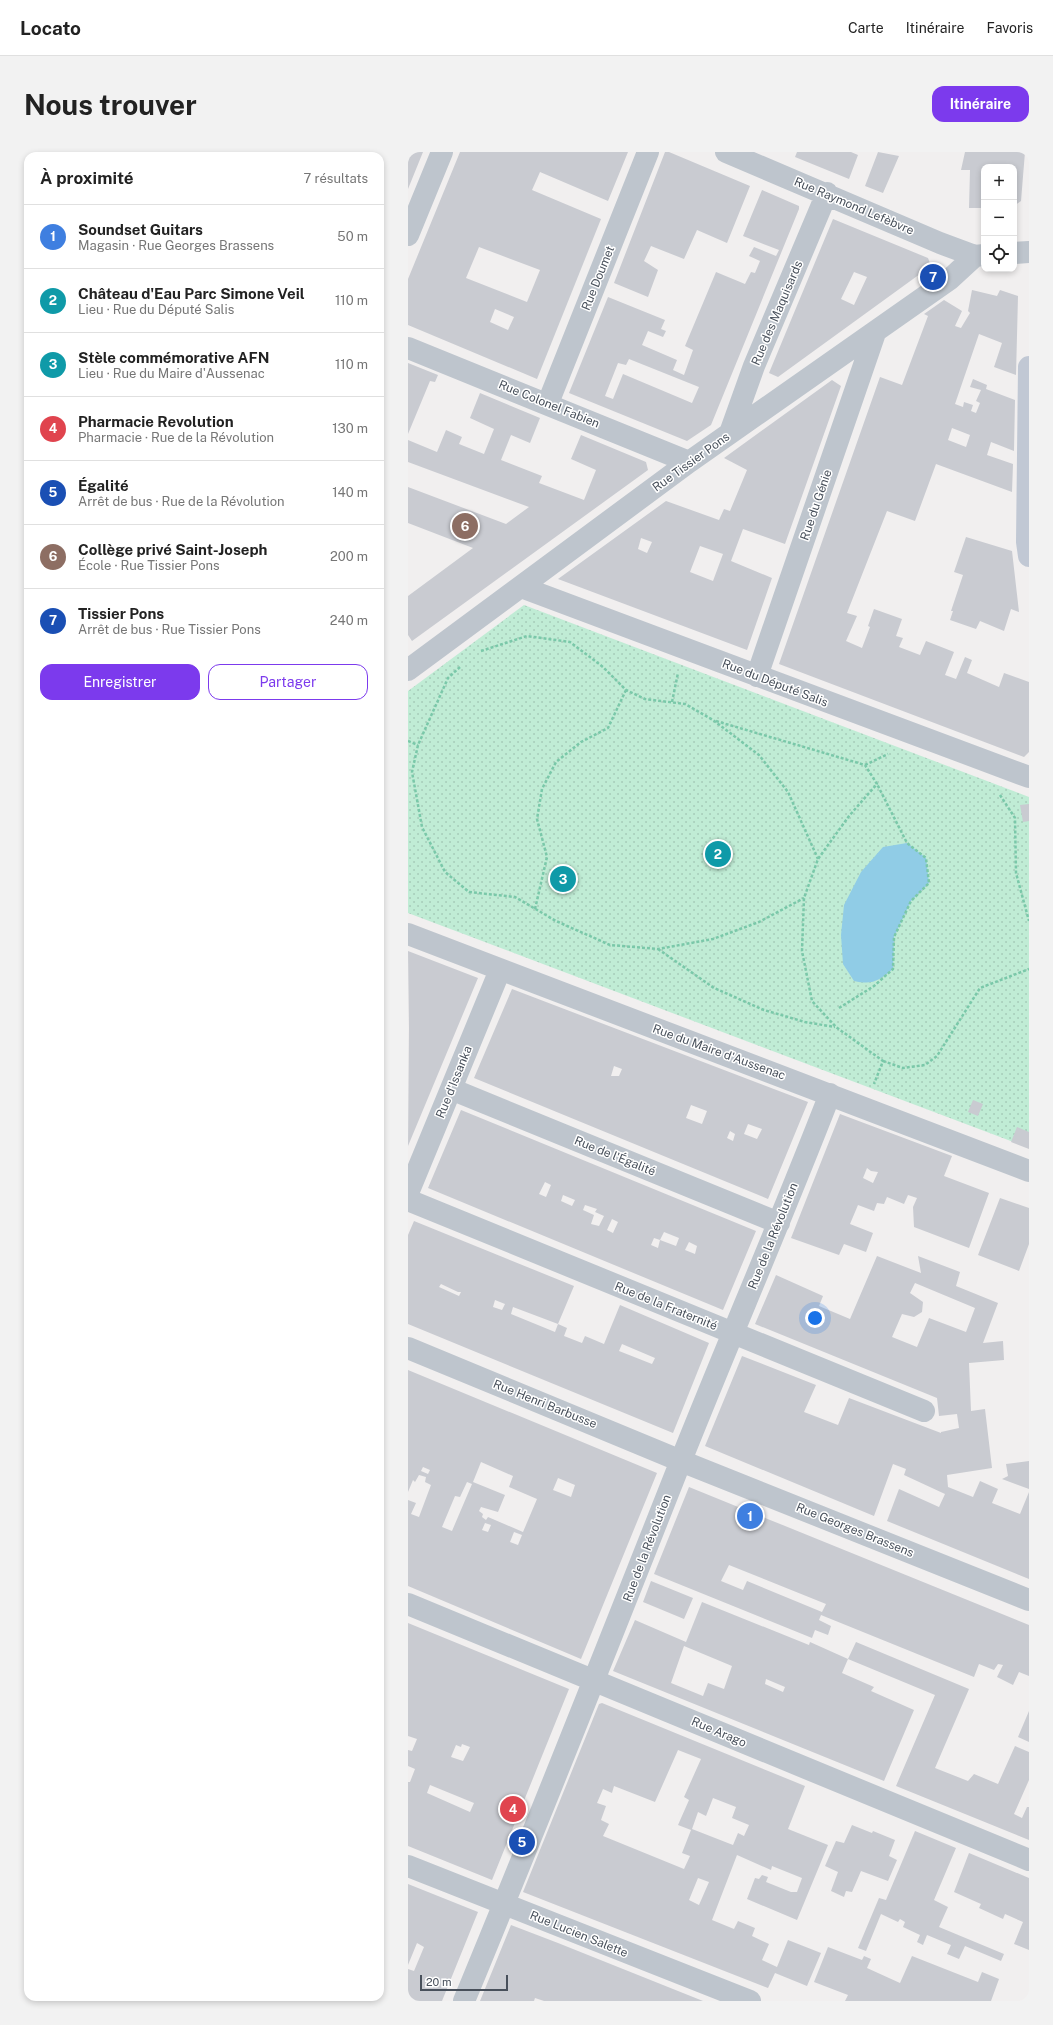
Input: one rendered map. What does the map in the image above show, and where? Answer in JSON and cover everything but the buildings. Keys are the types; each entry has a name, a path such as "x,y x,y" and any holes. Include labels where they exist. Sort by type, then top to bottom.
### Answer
{"street":[{"path":"408,235 442,152"},
{"name":"Rue Doumet","path":"548,403 648,152"},
{"name":"Rue Raymond Lefèbvre","path":"726,152 826,193 940,243 980,255"},
{"name":"Rue des Maquisards","path":"730,433 754,366 826,193"},
{"path":"1017,253 1029,252"},
{"name":"Rue Tissier Pons","path":"408,670 690,462 875,333 950,279 980,255"},
{"name":"Rue du Génie","path":"756,676 875,333"},
{"name":"Rue Colonel Fabien","path":"408,348 548,403 690,462"},
{"path":"1029,367 1027,542 1029,556"},
{"name":"Rue du Député Salis","path":"521,587 1029,777"},
{"name":"Rue du Maire d'Aussenac","path":"408,934 1029,1171"},
{"name":"Rue d'Issanka","path":"408,1193 500,970"},
{"name":"Rue de l'Égalité","path":"451,1089 779,1223"},
{"name":"Rue de la Révolution","path":"464,2001 595,1680 681,1461 734,1335 830,1094"},
{"name":"Rue de la Fraternité","path":"408,1200 734,1335 924,1411"},
{"name":"Rue Henri Barbusse","path":"408,1348 681,1461"},
{"name":"Rue Georges Brassens","path":"681,1461 1029,1600"},
{"name":"Rue Arago","path":"408,1604 1029,1860"},
{"name":"Rue Lucien Salette","path":"408,1866 750,2001"}],"path":[{"path":"474,653 527,636 570,642 603,667 626,690 646,699 685,704 713,720 759,755 788,792 818,859"},
{"path":"464,663 448,678 418,745 412,772 422,827 445,872 469,892 515,897 556,921 610,945 658,949 713,939 759,922 804,898"},
{"path":"535,909 547,856 537,819 542,788 556,762 581,742 608,728 626,690"},
{"path":"713,720 865,765 877,784 907,843 926,858 929,883 911,901 894,937 893,970 874,986 839,1008"},
{"path":"408,741 418,745"},
{"path":"865,765 894,751"},
{"path":"877,784 849,816 818,859 804,898 802,951 812,1001 836,1027 883,1061 904,1068 925,1065 937,1056 980,988 1029,969"},
{"path":"996,788 1015,818 1016,873 1029,921"},
{"path":"658,949 714,988 764,1010 805,1022 836,1027"},
{"path":"872,1089 883,1061"}],"green space":[{"path":"524,605 1029,797 1029,1148 408,913 408,691"}],"water":[{"path":"907,843 926,858 929,883 911,901 894,937 893,969 875,981 854,981 843,964 841,935 844,905 861,872 883,847"}],"place":[{"name":"Tissier Pons","path":"933,277"},
{"name":"Collège privé Saint-Joseph","path":"465,526"},
{"name":"Château d'Eau Parc Simone Veil","path":"718,854"},
{"name":"Stèle commémorative AFN","path":"563,879"},
{"name":"Soundset Guitars","path":"750,1516"},
{"name":"Pharmacie Revolution","path":"513,1809"},
{"name":"Égalité","path":"522,1842"}]}
